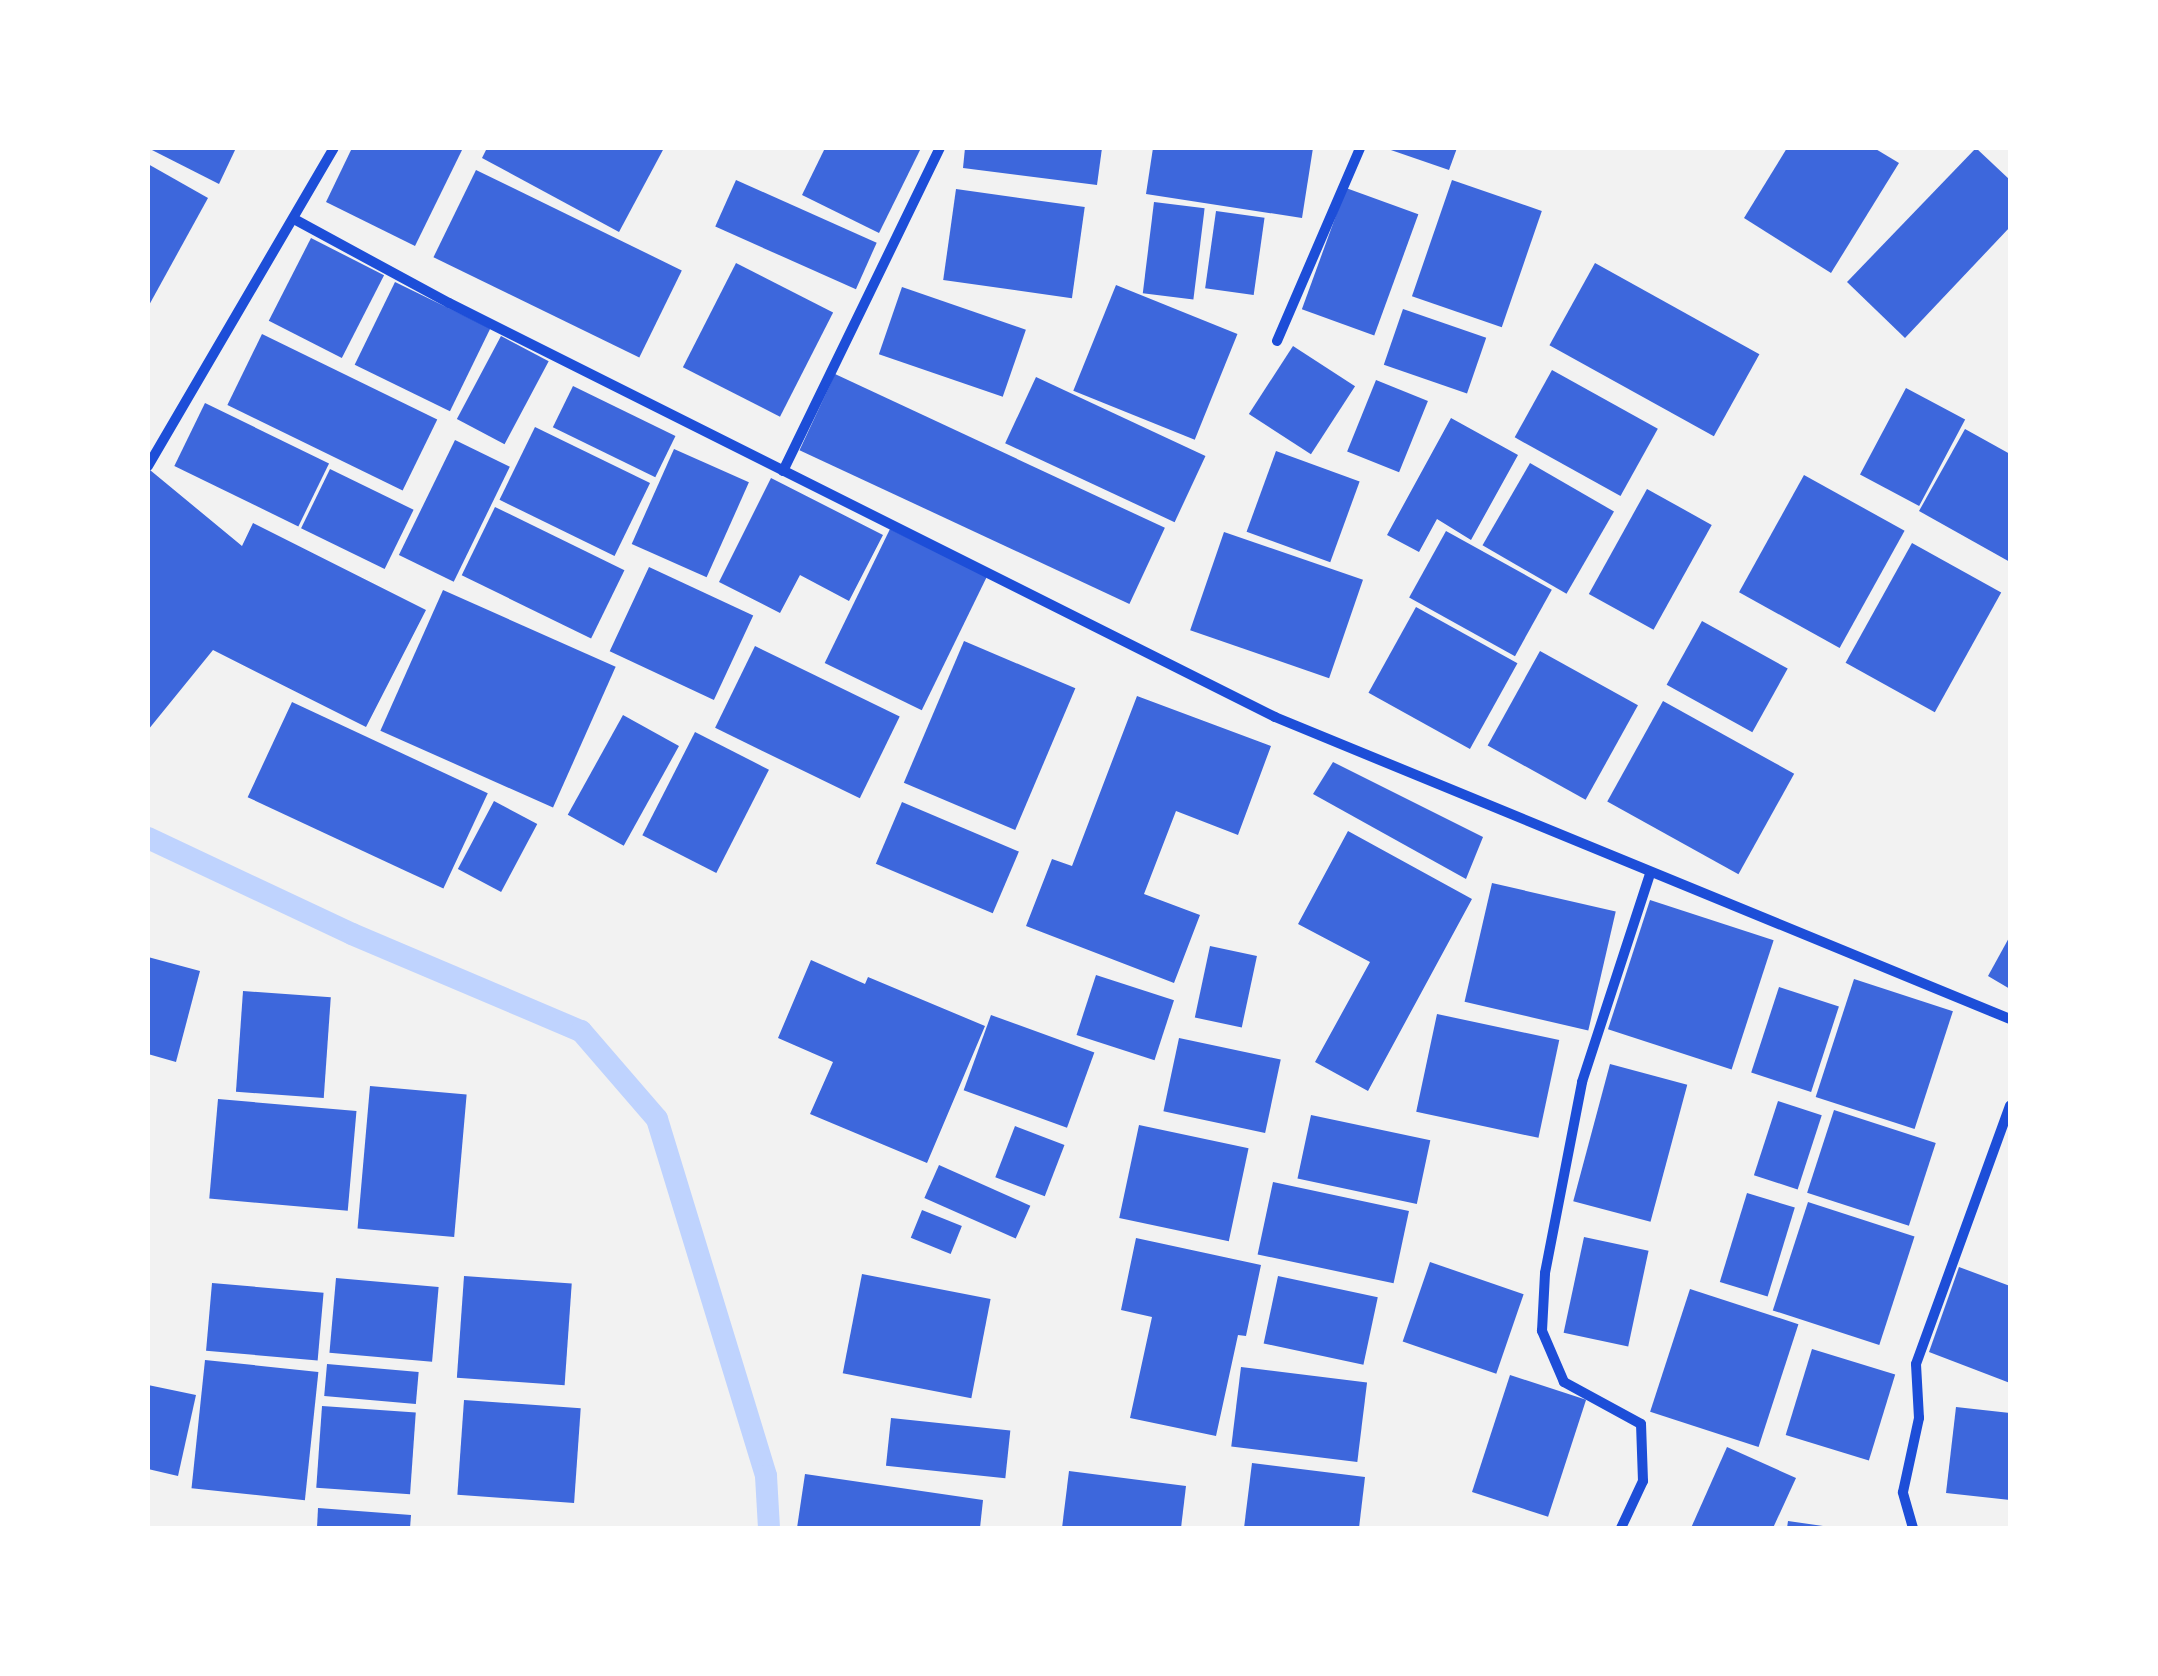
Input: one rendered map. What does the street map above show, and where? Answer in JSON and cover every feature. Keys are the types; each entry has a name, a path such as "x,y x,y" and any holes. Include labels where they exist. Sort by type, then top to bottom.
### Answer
{"street":[{"path":"148,466 334,148"},
{"path":"783,471 940,148"},
{"path":"1277,341 1360,148"},
{"path":"294,219 783,471 1275,716 1650,874 2010,1019"},
{"path":"1622,1528 1643,1481 1641,1424 1564,1382 1542,1331 1545,1273 1582,1082 1650,874"},
{"path":"1913,1528 1903,1492 1919,1418 1916,1364 2010,1106"}],"building":[{"path":"148,148 236,148 219,184"},
{"path":"352,148 463,148 415,246 326,202"},
{"path":"487,148 664,148 619,232 482,158"},
{"path":"825,148 921,148 879,233 802,195"},
{"path":"965,148 1102,148 1097,185 963,168"},
{"path":"1153,148 1313,148 1302,218 1146,194"},
{"path":"1385,148 1457,148 1449,170"},
{"path":"1787,148 1874,148 1899,163 1831,273 1744,218"},
{"path":"1976,148 2010,180 2010,227 1905,338 1847,282"},
{"path":"148,164 208,198 148,307"},
{"path":"476,170 682,270 639,358 433,257"},
{"path":"736,180 877,243 856,289 715,227"},
{"path":"1452,180 1542,211 1502,327 1412,296"},
{"path":"1346,188 1418,214 1374,336 1302,309"},
{"path":"956,189 1085,207 1072,298 943,280"},
{"path":"1154,202 1205,208 1193,300 1143,293"},
{"path":"1216,211 1265,218 1254,295 1205,288"},
{"path":"311,238 384,275 342,358 269,321"},
{"path":"736,263 833,312 780,417 683,367"},
{"path":"1595,263 1759,354 1714,436 1549,345"},
{"path":"395,282 490,328 450,411 355,365"},
{"path":"1116,285 1237,334 1195,440 1073,391"},
{"path":"902,287 1026,330 1003,397 879,354"},
{"path":"1403,309 1486,338 1467,393 1384,365"},
{"path":"262,334 437,419 403,490 227,405"},
{"path":"501,336 549,361 505,444 457,419"},
{"path":"1293,346 1355,386 1311,454 1249,414"},
{"path":"1552,370 1658,429 1620,496 1515,437"},
{"path":"835,374 1165,528 1129,604 800,450"},
{"path":"1036,377 1205,456 1175,522 1005,443"},
{"path":"1376,380 1428,401 1399,472 1347,451"},
{"path":"573,386 675,436 655,477 553,427"},
{"path":"1906,388 1965,419 1919,506 1860,475"},
{"path":"205,403 329,463 298,526 174,466"},
{"path":"1451,418 1518,455 1471,540 1437,519 1419,552 1387,535"},
{"path":"535,427 650,483 615,556 499,500"},
{"path":"1965,429 2010,454 2010,562 1919,511"},
{"path":"455,440 510,467 454,582 399,555"},
{"path":"674,449 749,482 707,577 632,544"},
{"path":"1276,451 1360,481 1330,562 1247,532"},
{"path":"1530,463 1614,512 1567,594 1482,545"},
{"path":"330,469 414,510 385,569 301,528"},
{"path":"150,470 242,546 253,523 426,610 366,727 213,650 148,730"},
{"path":"1804,475 1905,531 1840,648 1739,592"},
{"path":"771,478 883,535 849,601 800,575 780,613 719,582"},
{"path":"1647,489 1712,525 1654,630 1589,594"},
{"path":"495,507 624,570 591,638 462,575"},
{"path":"890,529 987,576 922,710 825,663"},
{"path":"1446,531 1552,590 1515,656 1409,597"},
{"path":"1224,532 1363,580 1329,678 1190,630"},
{"path":"1912,543 2001,592 1935,712 1846,663"},
{"path":"649,567 753,616 714,700 610,651"},
{"path":"443,590 616,667 553,808 380,731"},
{"path":"1416,607 1517,663 1470,749 1368,693"},
{"path":"1702,621 1788,669 1752,732 1667,685"},
{"path":"964,641 1075,688 1015,830 904,783"},
{"path":"755,646 900,717 860,798 715,728"},
{"path":"1540,651 1638,705 1586,800 1488,745"},
{"path":"1137,696 1271,746 1238,835 1176,811 1144,894 1200,915 1174,983 1026,926 1052,859 1072,866"},
{"path":"1663,701 1794,774 1738,874 1607,802"},
{"path":"292,702 488,793 443,888 248,797"},
{"path":"623,715 679,746 624,846 568,815"},
{"path":"695,732 769,770 716,873 642,835"},
{"path":"1333,762 1483,837 1466,879 1313,794"},
{"path":"494,801 537,824 501,892 458,869"},
{"path":"902,802 1019,852 993,913 876,864"},
{"path":"1348,831 1472,899 1368,1091 1315,1062 1370,962 1298,924"},
{"path":"1492,883 1616,912 1588,1030 1465,1002"},
{"path":"1650,900 1774,940 1732,1070 1608,1029"},
{"path":"2010,936 2010,989 1988,976"},
{"path":"1210,946 1257,956 1242,1027 1195,1017"},
{"path":"148,957 200,971 176,1062 148,1054"},
{"path":"811,960 865,984 868,977 985,1026 927,1163 810,1114 833,1062 778,1038"},
{"path":"1096,975 1174,1000 1155,1060 1077,1035"},
{"path":"1854,979 1953,1011 1915,1129 1816,1097"},
{"path":"1779,987 1839,1006 1811,1092 1751,1073"},
{"path":"243,991 331,997 324,1098 236,1092"},
{"path":"1437,1014 1559,1040 1538,1138 1416,1112"},
{"path":"991,1015 1094,1053 1067,1128 964,1090"},
{"path":"1179,1038 1281,1060 1265,1133 1163,1111"},
{"path":"1610,1064 1687,1085 1651,1222 1573,1201"},
{"path":"370,1086 467,1094 454,1237 358,1228"},
{"path":"218,1099 356,1111 348,1211 209,1199"},
{"path":"1778,1101 1822,1115 1798,1189 1754,1175"},
{"path":"1834,1110 1936,1143 1909,1226 1807,1193"},
{"path":"1311,1115 1430,1140 1417,1204 1297,1179"},
{"path":"1139,1125 1249,1148 1229,1241 1119,1218"},
{"path":"1015,1126 1064,1145 1045,1196 995,1177"},
{"path":"939,1165 1030,1206 1016,1239 924,1198"},
{"path":"1273,1182 1409,1211 1394,1283 1258,1254"},
{"path":"1747,1193 1795,1208 1768,1297 1720,1282"},
{"path":"1808,1202 1915,1237 1879,1345 1773,1310"},
{"path":"922,1210 962,1226 951,1254 911,1238"},
{"path":"1584,1237 1649,1251 1628,1347 1564,1333"},
{"path":"1136,1238 1261,1265 1246,1336 1238,1335 1216,1436 1130,1418 1152,1317 1121,1310"},
{"path":"1430,1262 1524,1294 1496,1374 1403,1341"},
{"path":"1959,1267 2010,1286 2010,1383 1929,1352"},
{"path":"862,1274 991,1299 971,1398 843,1373"},
{"path":"464,1276 572,1284 565,1385 457,1378"},
{"path":"1278,1276 1378,1297 1363,1365 1264,1343"},
{"path":"336,1278 439,1287 432,1362 329,1353"},
{"path":"212,1283 324,1293 318,1361 206,1351"},
{"path":"1690,1289 1798,1324 1759,1447 1650,1412"},
{"path":"1812,1349 1895,1374 1869,1461 1786,1435"},
{"path":"205,1360 318,1372 305,1500 192,1488"},
{"path":"327,1364 419,1372 416,1404 324,1396"},
{"path":"1241,1367 1367,1382 1357,1462 1231,1446"},
{"path":"1510,1375 1586,1400 1548,1517 1472,1492"},
{"path":"148,1385 196,1395 178,1476 148,1469"},
{"path":"464,1400 581,1408 574,1503 457,1495"},
{"path":"322,1406 416,1413 410,1494 316,1488"},
{"path":"1956,1407 2010,1413 2010,1500 1946,1493"},
{"path":"891,1418 1010,1431 1005,1478 886,1466"},
{"path":"1727,1447 1796,1478 1773,1528 1691,1528"},
{"path":"1252,1463 1365,1477 1359,1528 1244,1528"},
{"path":"1069,1471 1186,1486 1181,1528 1062,1528"},
{"path":"805,1474 983,1500 980,1528 797,1528"},
{"path":"318,1508 411,1515 410,1528 317,1528"},
{"path":"1788,1521 1823,1526 1823,1528 1787,1528"}],"waterway":[{"path":"148,838 352,934 581,1031 657,1119 766,1476 769,1528"}]}
